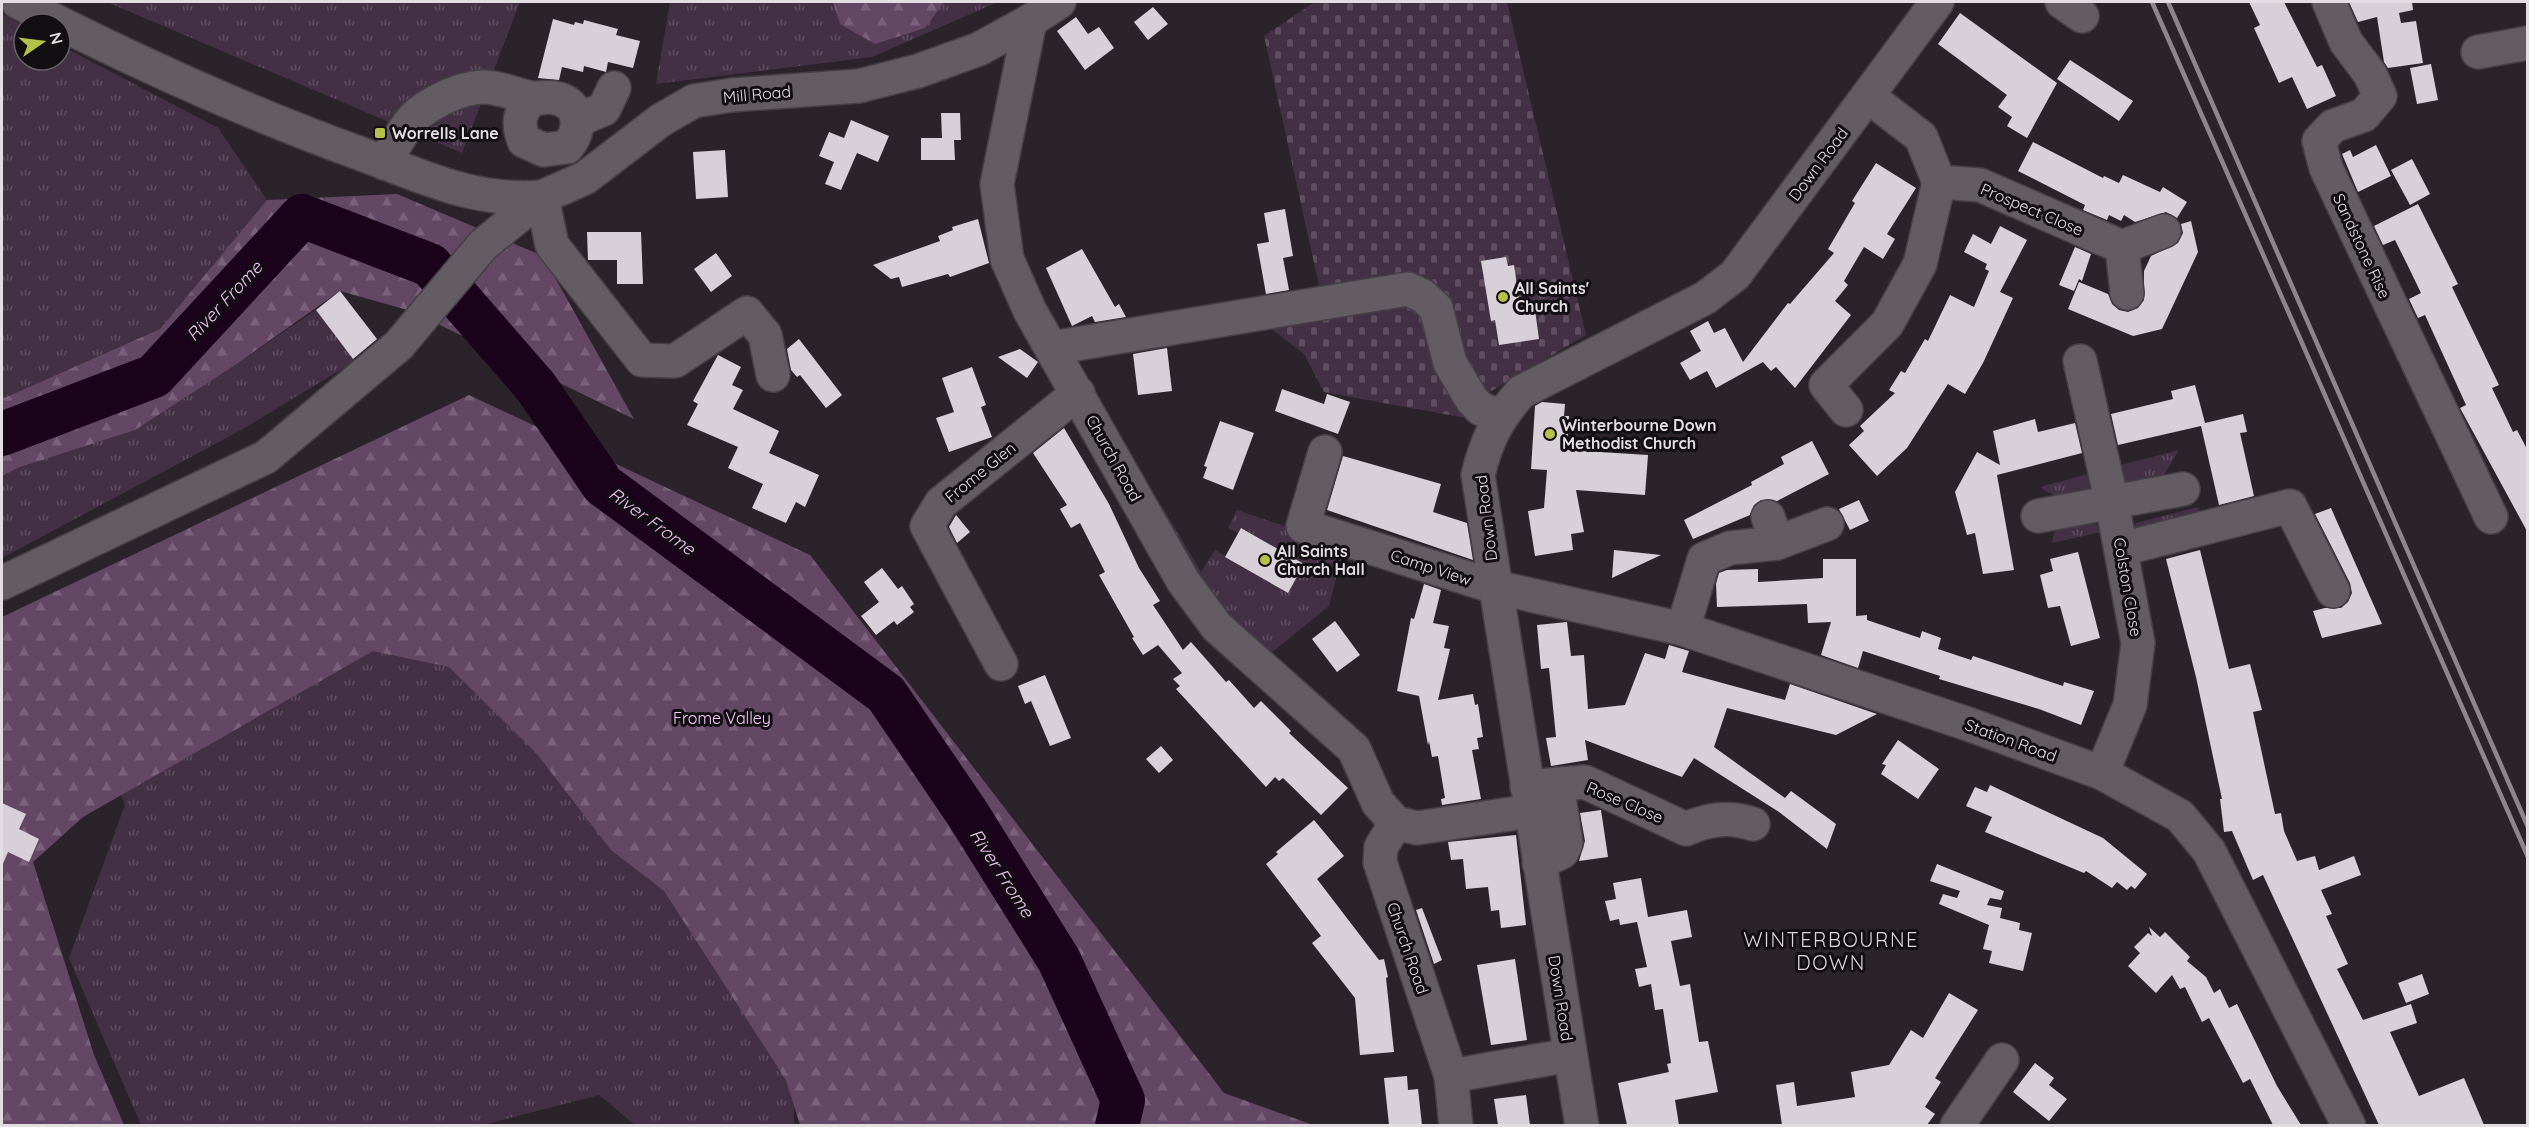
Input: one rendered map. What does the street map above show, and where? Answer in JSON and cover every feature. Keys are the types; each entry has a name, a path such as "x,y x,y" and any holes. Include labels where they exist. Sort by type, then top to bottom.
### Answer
{"street":[{"path":"18,2 124,56 299,132 467,193 508,200 556,191"},
{"name":"Mill Road","path":"2,583 266,457 399,345 483,245 556,191 585,178 661,120 694,101 732,95 860,86 918,71 979,49 1059,2"},
{"name":"Down Road","path":"1582,1125 1539,863 1538,794 1495,587 1478,475 1486,441 1501,416 1521,392 1705,298 1736,275 1937,2"},
{"name":"Sandstone Rise","path":"2330,2 2346,42 2370,74 2380,96 2364,115 2333,126 2319,141 2326,168 2491,517"},
{"name":"Church Road","path":"1030,21 997,184 1007,259 1030,311 1141,498 1183,580 1217,627 1354,749 1378,803 1396,823 1381,847 1380,862 1451,1076 1456,1125"},
{"path":"2478,52 2528,43"},
{"path":"384,163 416,115 446,97 481,87 509,90 533,98 558,98 576,112 556,191 552,245 642,360 675,361 747,313 765,335 773,375"},
{"path":"533,98 524,106 519,117 519,129 524,141 544,150 572,134 604,109 614,88"},
{"path":"1846,410 1826,385 1887,324 1920,264 1939,182 1922,137 1869,97"},
{"name":"Prospect Close","path":"1939,182 1980,185 2122,247"},
{"path":"2127,293 2122,247 2164,231"},
{"path":"1052,348 1408,289 1423,296 1436,308 1450,363 1472,400 1481,409 1501,416"},
{"name":"Colston Close","path":"2080,361 2122,549 2138,643 2130,705 2102,774"},
{"name":"Frome Glen","path":"1001,664 927,526 941,503 1078,393"},
{"name":"Camp View","path":"1325,452 1303,526 1495,587"},
{"path":"2038,516 2182,489"},
{"path":"2122,549 2290,506 2333,591"},
{"path":"1683,629 1704,559 1772,530 1827,524"},
{"name":"Station Road","path":"1495,587 1683,629 1968,724 2102,774 2180,816 2209,851 2349,1125"},
{"name":"Rose Close","path":"1538,794 1585,783 1686,829 1721,819 1737,819 1753,824"},
{"path":"1396,823 1417,828 1538,794"},
{"path":"1451,1076 1570,1055"},
{"path":"1957,1125 2002,1060"}],"green space":[{"path":"107,2 520,2 462,153"},
{"path":"670,2 998,2 872,57 656,84"},
{"path":"833,2 944,2 925,28 875,44 840,24"},
{"path":"1315,2 1507,2 1586,335 1488,393 1471,419 1324,392 1304,354 1269,327 1320,290 1264,36"},
{"path":"2,14 12,19 12,72 72,72 72,51 218,128 267,200 160,329 2,399"},
{"path":"397,194 543,256 634,419 411,311 340,291 235,365 135,430 20,467 2,476 2,399 160,329 267,200"},
{"path":"316,310 355,361 243,429 2,558 2,476 235,365"},
{"name":"Frome Valley","path":"469,395 810,555 1224,1093 1313,1125 800,1125 786,1080 664,891 611,850 537,754 449,667 373,651 83,817 33,862 94,1055 124,1125 2,1126 2,617"},
{"path":"2179,450 2163,476 2129,484 2118,478 2113,467"},
{"path":"2095,472 2095,482 2089,493 2058,495 2040,487"},
{"path":"1161,505 1201,572 1215,550 1287,593 1304,564 1242,528 1238,533 1228,528 1237,510 1344,546 1329,606 1264,659 1251,651 1156,518"},
{"path":"2198,507 2200,517 2129,536 2136,523"},
{"path":"2083,519 2096,524 2101,532 2052,543 2058,528 2066,523"},
{"path":"398,621 608,782 794,1084 794,1125 635,1125 599,1095 483,1125 141,1125 69,958 125,805 114,777"}],"building":[{"path":"2249,2 2284,2 2317,67 2322,65 2336,96 2307,109 2292,77 2279,83 2254,28 2260,25"},
{"path":"2349,2 2412,2 2413,10 2399,13 2401,23 2416,21 2423,63 2388,68 2384,62 2377,17 2358,22"},
{"path":"1153,7 1168,24 1148,40 1134,22"},
{"path":"1960,13 2057,83 2027,138 2007,126 2012,117 1998,107 2007,95 1938,44"},
{"path":"1076,17 1088,34 1099,27 1114,48 1085,70 1057,31"},
{"path":"553,19 574,25 575,22 583,24 584,20 618,29 616,35 640,41 633,68 608,62 606,72 584,66 583,72 562,67 559,80 538,78"},
{"path":"2070,60 2133,101 2119,121 2057,79"},
{"path":"2431,64 2438,100 2417,104 2410,68"},
{"path":"941,113 960,113 961,140 954,140 955,160 921,160 921,138 942,138"},
{"path":"851,120 889,136 878,162 857,153 841,190 825,184 834,162 819,156 829,132 844,138"},
{"path":"2033,142 2103,178 2104,176 2119,183 2123,175 2160,192 2163,187 2187,202 2177,218 2166,212 2135,222 2124,215 2121,221 2109,215 2107,220 2083,210 2085,205 2018,171"},
{"path":"2376,145 2391,176 2358,192 2342,154 2350,150 2353,157"},
{"path":"725,150 728,197 696,199 693,152"},
{"path":"2412,159 2430,194 2410,205 2391,170"},
{"path":"1876,163 1916,188 1887,234 1895,239 1883,259 1864,247 1844,281 1848,285 1835,301 1851,315 1795,388 1776,367 1771,371 1763,362 1716,388 1707,371 1690,380 1680,363 1701,351 1690,331 1708,321 1714,333 1725,328 1743,362 1788,303 1790,304 1834,253 1828,249 1855,203 1852,201"},
{"path":"2418,204 2458,284 2452,287 2499,385 2492,388 2513,432 2517,430 2528,451 2528,533 2460,408 2466,405 2425,315 2418,318 2409,299 2421,293 2395,240 2383,245 2374,226"},
{"path":"1285,209 1293,256 1283,258 1289,290 1266,294 1257,244 1269,242 1264,213"},
{"path":"978,219 989,263 950,277 948,274 902,287 899,277 891,279 873,265 940,241 938,236 953,230 952,227"},
{"path":"2191,221 2198,252 2162,329 2133,336 2068,309 2079,282 2108,294 2112,304 2119,310 2128,312 2138,308 2144,300 2144,271 2151,256 2178,243 2183,233 2181,224"},
{"path":"2000,226 2027,240 2000,292 2013,298 1983,363 1965,394 1948,384 1907,448 1877,476 1849,445 1864,431 1860,426 1895,393 1889,390 1901,371 1905,373 1925,339 1928,341 1950,295 1974,307 1989,271 1985,269 1987,264 1964,252 1973,234 1991,244"},
{"path":"587,232 641,232 643,284 617,284 617,260 588,260"},
{"path":"2075,247 2091,254 2082,281 2079,279 2074,291 2059,285"},
{"path":"1082,249 1115,307 1119,304 1126,317 1095,322 1092,316 1072,326 1046,268"},
{"path":"716,253 732,276 711,292 694,269"},
{"name":"All Saints' Church","path":"1506,257 1508,266 1514,265 1521,312 1535,310 1539,339 1499,345 1495,320 1491,321 1481,261"},
{"path":"340,291 377,339 353,359 316,310"},
{"path":"799,339 842,395 826,408 800,375 797,377 791,370 787,349"},
{"path":"1167,348 1172,391 1138,395 1133,354"},
{"path":"1020,349 1038,362 1027,378 998,357"},
{"path":"718,355 741,367 732,385 743,390 733,409 779,431 769,453 819,475 805,507 796,502 786,523 752,508 763,484 728,468 738,447 687,425 698,404 693,401"},
{"path":"972,367 986,405 981,407 992,437 949,452 936,418 954,412 942,378"},
{"path":"2195,385 2205,423 2243,414 2247,432 2240,433 2254,496 2219,505 2201,426 2118,445 2111,414 2173,399 2171,391"},
{"path":"1282,389 1324,404 1327,394 1350,402 1338,434 1275,411"},
{"name":"Winterbourne Down Methodist Church","path":"1542,402 1565,404 1564,416 1569,416 1567,450 1648,455 1645,495 1576,490 1584,532 1571,534 1573,550 1535,556 1528,511 1544,508 1547,470 1531,469 1535,406"},
{"path":"2035,419 2038,432 2075,423 2082,453 1997,475 2014,570 1983,574 1975,533 1967,535 1955,492 1977,452 2000,465 1993,431"},
{"path":"1220,421 1254,433 1233,490 1203,478 1207,467 1204,466"},
{"path":"1064,428 1109,504 1139,568 1160,601 1153,605 1183,650 1191,642 1226,682 1229,680 1254,708 1261,701 1291,731 1289,733 1348,788 1321,815 1283,778 1279,781 1275,777 1266,787 1176,689 1180,686 1173,679 1182,673 1158,645 1143,655 1099,575 1105,572 1080,523 1071,528 1060,509 1067,505 1033,453"},
{"path":"1812,441 1829,474 1777,501 1761,500 1754,505 1750,515 1693,539 1684,520 1752,485 1751,482 1784,464 1781,457"},
{"path":"1343,456 1441,484 1433,512 1467,523 1473,560 1327,510"},
{"path":"1859,500 1869,521 1850,530 1839,509"},
{"path":"2331,508 2382,624 2322,638 2313,611 2341,608 2348,602 2352,593 2350,583 2315,514"},
{"path":"956,515 970,532 957,543 949,527"},
{"name":"All Saints Church Hall","path":"1241,528 1304,564 1288,593 1225,557"},
{"path":"1614,550 1661,555 1612,578"},
{"path":"2200,550 2229,669 2250,664 2262,710 2253,712 2275,814 2281,813 2284,831 2297,861 2315,856 2319,870 2354,856 2361,875 2321,890 2332,914 2326,916 2348,964 2337,969 2363,1020 2411,1004 2417,1023 2390,1032 2419,1096 2464,1078 2484,1125 2379,1125 2263,875 2253,880 2232,831 2224,832 2220,799 2222,799 2196,677 2166,559"},
{"path":"2078,552 2100,638 2071,646 2060,606 2048,608 2040,575 2053,571 2050,559"},
{"path":"1823,559 1856,559 1856,616 1867,615 1867,620 1920,638 1922,631 1941,638 1938,649 1971,660 1973,656 2063,686 2064,682 2094,691 2081,725 2039,709 1939,679 1940,676 1863,651 1858,668 1821,655 1831,622 1808,623 1807,604 1717,607 1716,584 1719,573 1727,570 1758,569 1758,582 1823,578"},
{"path":"882,568 898,589 902,586 914,604 910,607 914,612 897,625 894,621 876,635 861,616 879,602 864,582"},
{"path":"1424,584 1441,590 1433,623 1449,626 1444,648 1450,649 1438,700 1473,694 1475,705 1478,704 1483,737 1477,738 1479,749 1472,750 1481,799 1442,805 1441,799 1445,798 1438,756 1432,757 1429,741 1428,745 1419,696 1397,691 1411,618 1414,619"},
{"path":"1335,621 1360,655 1337,672 1312,639"},
{"path":"1567,622 1571,656 1584,655 1588,709 1625,705 1645,653 1665,659 1669,645 1689,651 1682,672 1785,700 1790,684 1877,714 1836,735 1727,708 1714,747 1785,798 1791,791 1836,824 1827,849 1779,812 1694,758 1682,777 1585,740 1588,760 1551,766 1546,738 1556,737 1549,668 1541,669 1537,625"},
{"path":"1045,675 1071,738 1050,746 1031,701 1025,704 1018,686"},
{"path":"1898,740 1939,769 1918,799 1881,774 1886,765 1882,764"},
{"path":"1161,746 1173,760 1159,773 1146,759"},
{"path":"1990,785 2103,838 2147,874 2135,889 2131,886 2127,890 2117,882 2112,888 2086,871 2084,873 1985,832 1992,817 1966,806 1975,787 1987,792"},
{"path":"2,803 26,814 19,829 39,839 29,862 8,852 2,866"},
{"path":"1601,810 1608,857 1579,861 1585,841 1580,813"},
{"path":"1314,820 1344,856 1317,879 1379,960 1384,959 1388,977 1386,978 1394,1052 1360,1055 1355,998 1312,943 1321,936 1266,864 1278,854 1276,852"},
{"path":"1516,835 1526,925 1501,928 1499,910 1491,911 1488,887 1466,889 1463,859 1451,860 1448,842"},
{"path":"1937,864 2004,891 2001,900 1990,898 1987,905 2002,908 2000,918 2020,923 2019,930 2032,933 2023,971 1989,963 1992,951 1983,949 1989,925 1939,904 1943,894 1957,898 1960,891 1930,881"},
{"path":"1641,878 1648,917 1687,910 1692,937 1671,941 1680,986 1690,984 1699,1042 1708,1041 1718,1092 1675,1100 1679,1125 1627,1125 1618,1083 1669,1072 1667,1064 1671,1063 1663,1009 1655,1010 1651,984 1639,987 1635,969 1647,967 1637,922 1620,925 1619,919 1610,921 1605,901 1616,899 1613,883"},
{"path":"1422,908 1442,960 1434,964 1416,910"},
{"path":"2149,927 2160,937 2165,932 2190,957 2187,961 2206,977 2214,993 2220,989 2229,1008 2237,1004 2277,1086 2301,1125 2273,1125 2250,1079 2243,1083 2209,1018 2202,1022 2185,987 2180,989 2172,975 2156,993 2128,966 2140,953 2134,947 2148,933 2152,936"},
{"path":"1515,959 1527,1040 1491,1045 1477,965"},
{"path":"2422,974 2429,994 2406,1003 2398,983"},
{"path":"1949,993 1978,1010 1935,1078 1941,1082 1925,1107 1935,1114 1927,1125 1782,1125 1776,1085 1794,1082 1797,1106 1855,1097 1851,1072 1889,1065 1911,1030 1923,1038"},
{"path":"2035,1063 2054,1078 2049,1085 2067,1099 2049,1121 2013,1092"},
{"path":"1407,1076 1408,1090 1418,1089 1422,1125 1389,1125 1384,1078"},
{"path":"1526,1095 1530,1125 1498,1125 1494,1099"}],"waterway":[{"name":"River Frome","path":"2,434 154,376 302,216 430,265 536,387 603,485 886,694 967,813 1059,960 1123,1100 1117,1126"}],"railway":[{"path":"2152,2 2528,857"},
{"path":"2168,2 2528,827"}],"place":[{"name":"Worrells Lane","path":"380,133"},
{"name":"All Saints' Church","path":"1503,297"},
{"name":"Winterbourne Down Methodist Church","path":"1550,434"},
{"name":"All Saints Church Hall","path":"1265,560"}],"district":[{"name":"WINTERBOURNE DOWN","path":"1831,950"}]}
